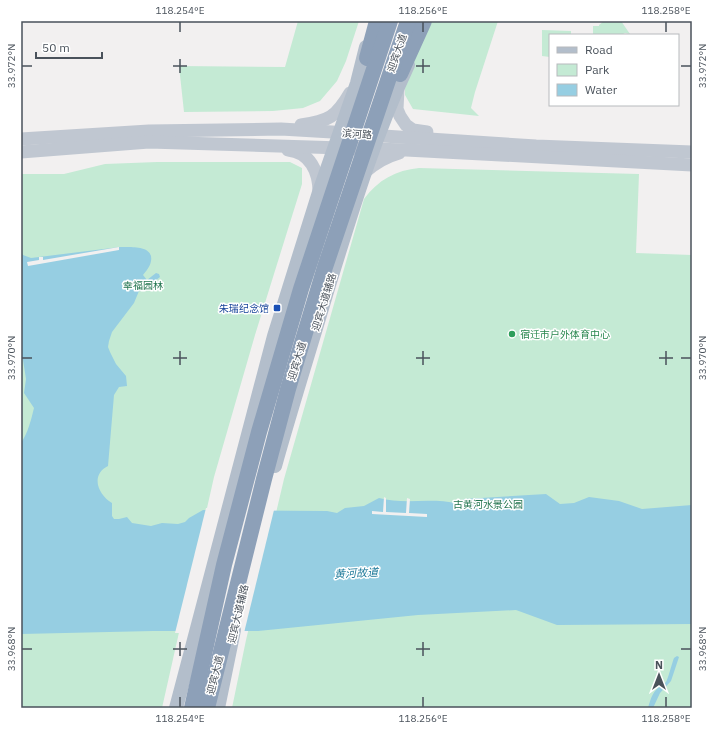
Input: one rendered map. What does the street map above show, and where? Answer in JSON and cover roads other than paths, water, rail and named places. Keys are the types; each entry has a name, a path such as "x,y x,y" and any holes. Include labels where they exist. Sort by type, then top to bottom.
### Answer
{"highway":[{"path":"301,289 323,198 360,87 376,21"},
{"name":"迎宾大道","path":"192,708 224,565 259,432 301,289 390,21"},
{"name":"迎宾大道","path":"207,708 224,654 288,389 326,267 362,170 408,21"},
{"path":"362,170 424,21"},
{"path":"182,708 197,644 224,565"},
{"path":"212,708 224,654"}],"main road":[{"path":"176,708 189,653 274,336 319,193 357,83 372,21"},
{"name":"迎宾大道辅路","path":"218,708 224,654 293,404 362,170 379,136 399,83 428,21"},
{"path":"280,129 313,124 328,119 339,110 357,83"},
{"path":"399,83 397,109 406,124 413,130 471,138 566,147"},
{"name":"滨河路","path":"21,139 149,131 280,129 566,147 692,152"},
{"path":"144,142 211,148 293,150 301,153 314,167 319,180 319,193"},
{"name":"滨河路","path":"21,152 144,142 406,150 692,165"},
{"path":"362,170 388,156 406,150"}],"water":[{"name":"黄河故道","path":"120,247 140,248 149,252 151,261 148,269 143,275 147,280 156,273 159,274 160,277 143,290 139,291 134,303 112,332 109,341 108,347 110,352 116,364 126,376 127,386 119,387 114,395 108,466 99,474 98,480 98,485 103,495 112,503 112,516 114,519 127,517 132,523 151,526 162,523 178,524 185,522 203,510 327,511 337,513 345,508 364,506 379,498 398,501 438,501 458,504 464,499 546,494 560,504 574,503 589,497 619,501 642,509 692,505 692,624 557,625 516,610 418,615 258,631 153,631 21,634 21,443 27,431 34,408 24,393 26,379 21,356 21,252 23,255 31,258"},
{"path":"677,656 679,657 671,681 660,693 653,708 648,708 654,692 666,682 674,658"}],"place":[{"name":"朱瑞纪念馆","path":"277,308"},
{"name":"宿迁市户外体育中心","path":"512,334"}],"park label":[{"name":"幸福园林","path":"143,285"},
{"name":"古黄河水景公园","path":"488,504"}]}
